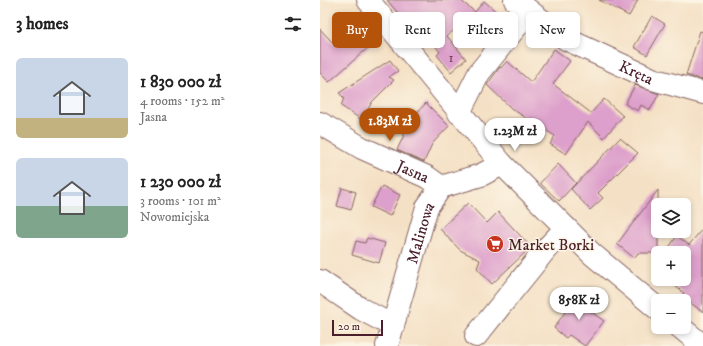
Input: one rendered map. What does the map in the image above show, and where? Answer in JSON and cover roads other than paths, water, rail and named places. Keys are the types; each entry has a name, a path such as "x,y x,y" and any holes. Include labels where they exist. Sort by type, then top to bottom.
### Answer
{"street":[{"path":"368,0 502,164 592,254 651,303"},
{"path":"460,113 479,73 522,6"},
{"name":"Kręta","path":"522,6 573,42 652,79 703,93"},
{"name":"Jasna","path":"320,123 362,148 428,177 441,187"},
{"name":"Malinowa","path":"390,336 427,207 441,187 481,175 502,164"},
{"path":"476,336 546,249 566,228"},
{"path":"320,281 361,309 390,336"},
{"path":"689,334 701,344"}],"place":[{"name":"Market Borki","path":"495,244"}]}
